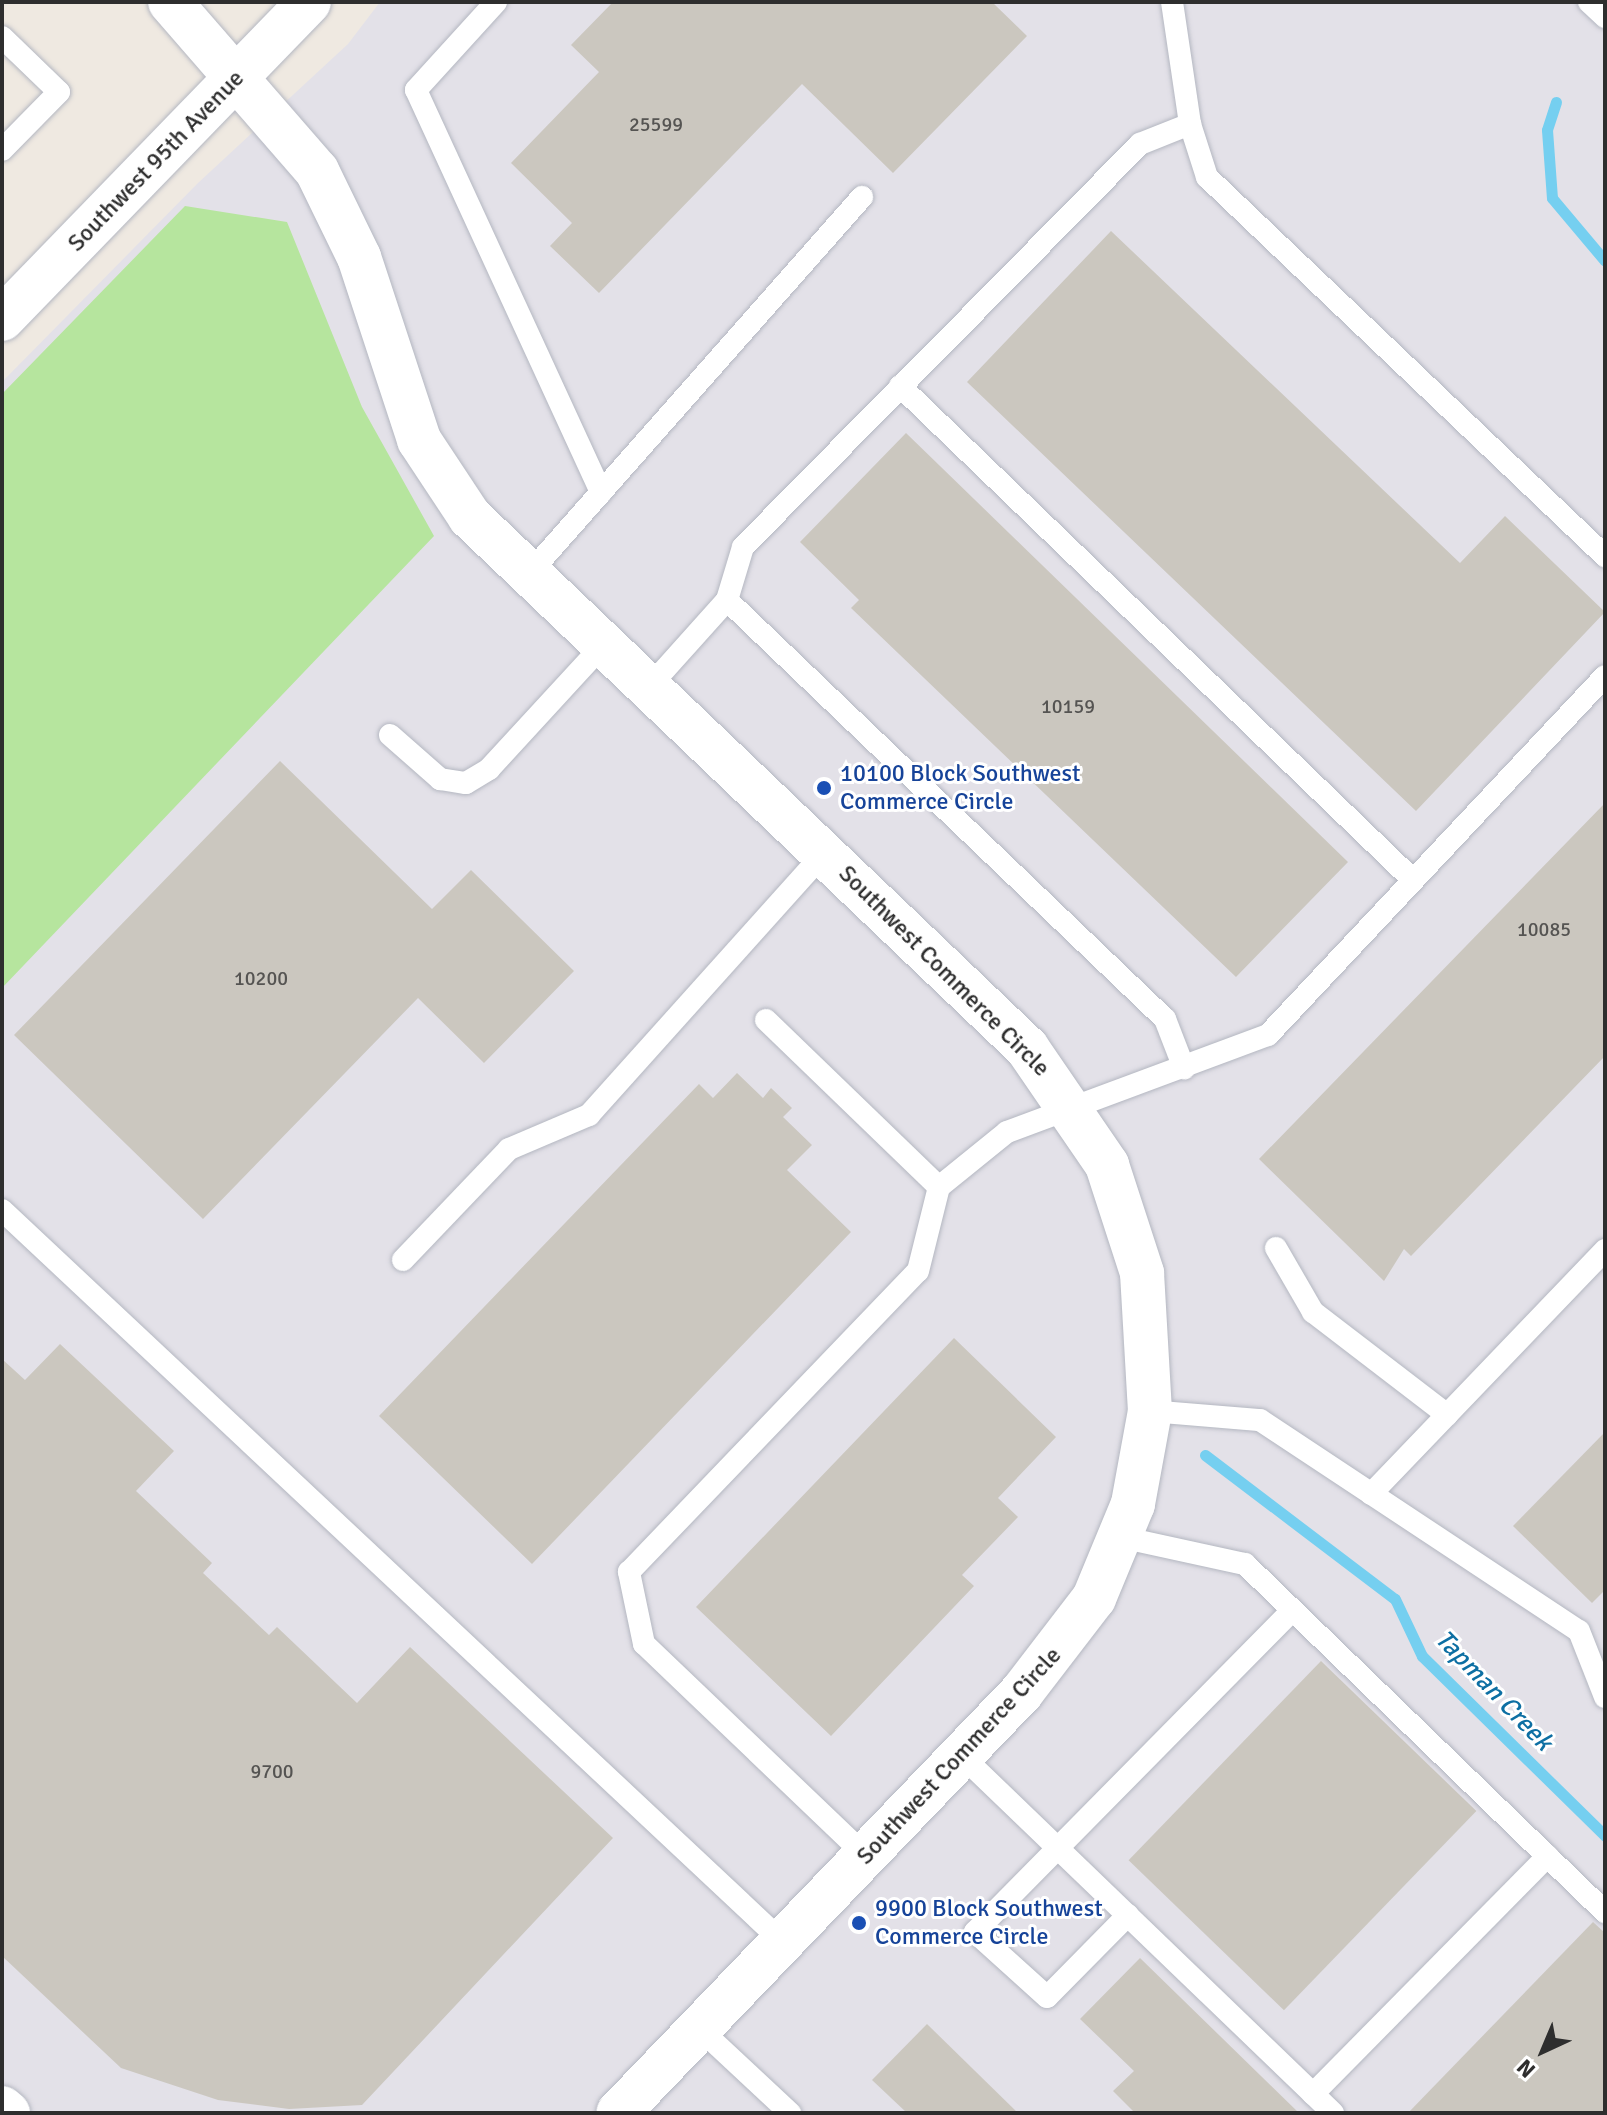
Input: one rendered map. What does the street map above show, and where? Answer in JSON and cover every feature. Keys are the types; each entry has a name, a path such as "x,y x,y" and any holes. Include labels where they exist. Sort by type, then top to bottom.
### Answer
{"street":[{"name":"Southwest Commerce Circle","path":"170,2 306,152 337,207 419,440 470,517 527,576 649,687 1027,1048 1075,1109 1107,1165 1142,1273 1150,1411 1121,1537 1062,1646 962,1756 618,2113"},
{"name":"Southwest 95th Avenue","path":"2,319 309,2"},
{"path":"2,2108 8,2113"}],"lane":[{"path":"496,2 416,90 601,492"},
{"path":"1172,2 1190,124 1207,177 1605,556"},
{"path":"1589,2 1605,17"},
{"path":"2,37 59,92 2,150"},
{"path":"649,687 727,600 743,547 1140,144 1190,124"},
{"path":"527,576 862,197"},
{"path":"900,386 1413,880"},
{"path":"727,600 1165,1019 1184,1068"},
{"path":"390,735 440,779 466,783 489,769 603,645"},
{"path":"866,1856 644,1644 629,1572 918,1271 939,1187 1007,1132 1268,1035 1605,676"},
{"path":"403,1260 509,1149 589,1115 824,853"},
{"path":"766,1020 939,1187"},
{"path":"2,1210 784,1943"},
{"path":"1276,1248 1313,1312 1447,1415"},
{"path":"1371,1494 1605,1250"},
{"path":"1150,1411 1260,1420 1579,1631 1605,1697"},
{"path":"1121,1537 1245,1564 1605,1912"},
{"path":"1128,1915 1047,1997 975,1932 1292,1610"},
{"path":"962,1756 1333,2113"},
{"path":"1313,2094 1548,1856"},
{"path":"701,2030 790,2113"}],"shaded area":[{"path":"380,2 1605,2 1605,2113 2,2113 2,382 198,183 348,44"}],"green space":[{"path":"185,206 287,222 362,407 434,536 2,988 2,394"}],"building":[{"path":"613,2 992,2 1027,36 893,173 802,84 599,293 550,246 572,223 511,163 599,72 571,45"},
{"path":"1111,231 1460,563 1505,516 1605,612 1416,811 967,382"},
{"path":"906,433 1348,862 1236,977 851,608 859,600 800,542"},
{"path":"280,761 432,909 471,870 574,971 484,1063 418,998 203,1219 14,1035"},
{"path":"1605,803 1605,1056 1411,1256 1404,1249 1384,1281 1259,1159"},
{"path":"737,1073 763,1098 771,1088 792,1108 783,1117 812,1145 787,1170 851,1232 532,1564 379,1416 699,1084 713,1098"},
{"path":"954,1338 1056,1437 998,1498 1018,1517 962,1575 974,1586 831,1736 696,1607"},
{"path":"60,1344 174,1451 136,1491 212,1563 203,1573 269,1635 277,1627 357,1703 410,1647 613,1838 362,2105 289,2109 218,2100 121,2068 2,1956 2,1359 25,1380"},
{"path":"1605,1432 1605,1590 1592,1603 1513,1526"},
{"path":"1321,1661 1476,1811 1284,2010 1129,1860"},
{"path":"1593,1922 1605,1933 1605,2113 1408,2113"},
{"path":"1140,1958 1299,2113 1135,2113 1113,2091 1134,2071 1080,2019"},
{"path":"927,2024 1018,2113 907,2113 872,2080"}],"waterway":[{"name":"Tapman Creek","path":"1556,102 1547,130 1552,198 1605,261"},
{"name":"Tapman Creek","path":"1205,1455 1395,1599 1422,1656 1605,1836"}],"place":[{"name":"10100 Block Southwest Commerce Circle","path":"824,788"},
{"name":"9900 Block Southwest Commerce Circle","path":"859,1923"}]}
